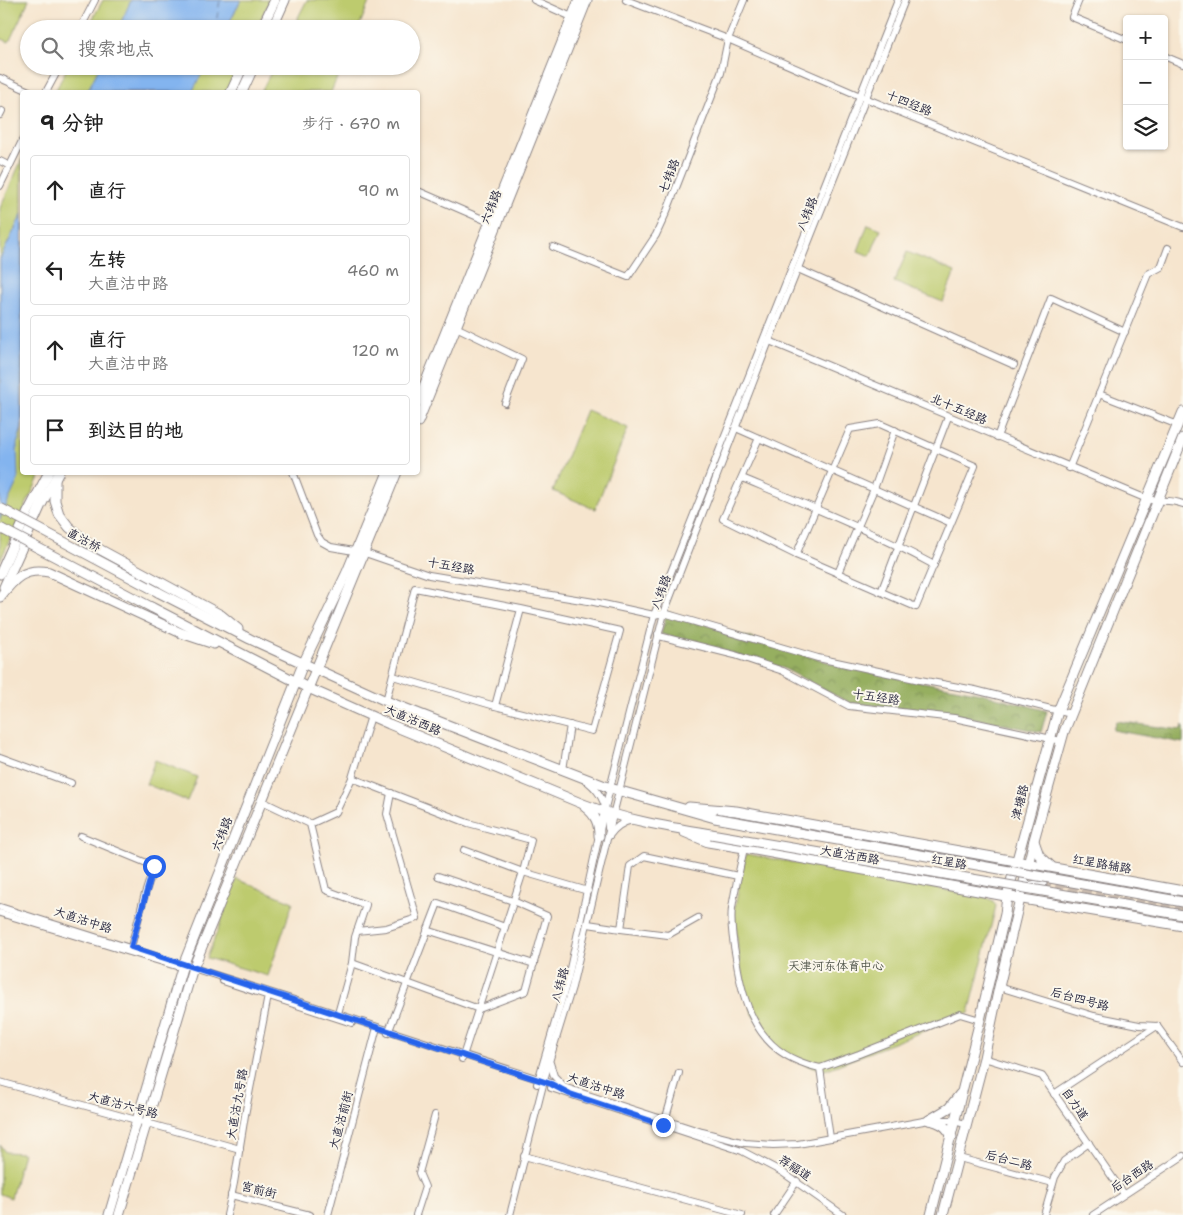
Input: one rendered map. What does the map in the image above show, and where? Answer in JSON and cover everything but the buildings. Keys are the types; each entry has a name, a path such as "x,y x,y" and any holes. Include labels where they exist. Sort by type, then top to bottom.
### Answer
{"main road":[{"path":"265,20 275,0"},
{"path":"276,20 285,0"},
{"name":"六纬路","path":"576,19 579,0"},
{"name":"六纬路","path":"420,396 493,224 576,19 587,0"},
{"path":"232,90 239,75"},
{"path":"243,90 250,75"},
{"name":"六纬路","path":"420,417 456,327 493,224"},
{"name":"津塘路","path":"1023,887 1022,844 1049,738 1058,711 1183,412"},
{"name":"津塘路","path":"931,1215 1005,914 1013,897 1022,862 1034,840 1061,741 1183,438"},
{"path":"0,574 28,512 54,475"},
{"path":"0,597 54,475"},
{"path":"54,475 55,501 59,514 69,527 88,543 220,614 250,639"},
{"name":"六纬路","path":"119,1215 192,969 317,670 361,552 387,475"},
{"name":"六纬路","path":"109,1215 183,966 303,664 361,552 396,475"},
{"name":"直沽桥","path":"0,508 158,592"},
{"name":"大直沽西路","path":"0,528 308,688 370,716 572,799 643,820 711,834"},
{"path":"0,597 11,583 24,573 39,570 49,572 181,633 235,650"},
{"name":"大直沽西路","path":"158,592 250,639 386,701 615,790 715,818"},
{"path":"572,799 594,815 603,838"},
{"name":"大直沽西路","path":"679,807 736,811 1022,862"},
{"name":"红星路","path":"715,818 1183,902"},
{"name":"大直沽西路","path":"677,828 702,840 1013,897"},
{"name":"红星路","path":"711,834 1183,915"},
{"path":"1034,840 1041,857 1049,865 1056,868"},
{"name":"红星路辅路","path":"1022,862 1183,892"},
{"path":"1013,897 1023,887 1042,884"},
{"path":"1023,887 1031,896 1045,902"},
{"path":"989,893 1000,900 1005,914"},
{"path":"1013,897 1183,926"},
{"name":"津塘路","path":"943,1215 984,1058 1016,916 1013,897"},
{"path":"1016,916 1028,905 1045,902"},
{"path":"928,1120 949,1108 963,1090"},
{"path":"928,1120 943,1124 952,1134 956,1154 956,1169"}],"street":[{"path":"85,20 95,0"},
{"path":"534,0 576,19"},
{"name":"十四经路","path":"626,0 728,39 863,97 1183,227"},
{"name":"七纬路","path":"553,246 628,277 656,235 667,210 722,73 728,39 744,0"},
{"name":"八纬路","path":"547,1058 572,986 588,924 608,811 664,613 736,428 766,340 798,269 898,0"},
{"name":"八纬路","path":"608,811 615,790 654,615 863,97 905,0"},
{"path":"1079,0 1072,17 1123,38"},
{"path":"1168,58 1183,64"},
{"path":"47,90 55,75"},
{"path":"0,78 27,90"},
{"path":"0,186 20,145"},
{"path":"0,162 10,166"},
{"path":"420,192 493,224"},
{"path":"1069,468 1148,274 1161,267 1168,248"},
{"path":"798,269 1014,365"},
{"path":"997,437 1051,298 1125,332"},
{"path":"456,327 522,359 504,403"},
{"name":"北十五经路","path":"766,340 1146,499 1157,502 1169,499 1183,504"},
{"path":"1099,394 1178,425"},
{"path":"881,592 948,417"},
{"path":"759,438 723,520 796,555 916,608 976,466 880,424 850,429 796,555"},
{"path":"736,428 951,523"},
{"path":"838,573 874,489 895,430"},
{"name":"十五经路","path":"294,475 317,535 322,542 331,547 361,552 429,574 594,602 654,615 664,613 818,658 975,690 1071,714"},
{"path":"742,478 816,508 899,546 934,565"},
{"path":"386,701 415,588 620,631 592,731 495,706 393,676"},
{"path":"495,706 521,609"},
{"path":"654,615 659,636"},
{"name":"十五经路","path":"659,636 735,655 783,671 849,706 954,718 1061,741"},
{"path":"310,824 336,812 352,778 370,716"},
{"path":"563,770 570,725"},
{"path":"0,757 71,783"},
{"path":"582,777 596,789 608,811"},
{"path":"352,778 468,823 531,840 514,901 463,1057"},
{"path":"357,931 386,928 417,918 387,814 391,793"},
{"path":"262,801 310,824"},
{"path":"603,838 623,823 643,820"},
{"path":"310,824 326,890 366,905 357,931 352,964 337,1016"},
{"path":"81,836 154,866 130,950"},
{"name":"八纬路","path":"510,1215 588,890 603,838"},
{"path":"744,848 731,910 733,940 739,977 751,1016 763,1034 776,1048 796,1061 820,1068 960,1014 980,1020"},
{"path":"464,850 523,872 588,890"},
{"path":"621,929 630,866 644,856 738,876"},
{"path":"352,964 479,1009 526,991 547,916 514,901 438,876"},
{"path":"388,1032 438,903 505,927"},
{"name":"大直沽中路","path":"0,907 130,950"},
{"name":"大直沽中路","path":"0,913 183,966 543,1081 570,1092 731,1146"},
{"path":"588,924 668,935 698,918"},
{"path":"427,930 534,964"},
{"name":"大直沽中路","path":"192,969 268,996 337,1016 376,1031 388,1032"},
{"name":"后台四号路","path":"999,987 1094,1016 1139,1025 1158,1026"},
{"name":"大直沽九号路","path":"227,1215 268,996"},
{"path":"1054,1094 1158,1026 1183,1062"},
{"name":"大直沽前街","path":"328,1215 376,1031"},
{"path":"547,1058 554,1076 570,1092"},
{"name":"自力道","path":"984,1058 1042,1076 1124,1194"},
{"path":"820,1068 830,1138"},
{"path":"664,1123 679,1073"},
{"name":"大直沽六号路","path":"0,1082 136,1121 240,1148"},
{"path":"416,1215 425,1187 419,1173 435,1114"},
{"name":"大直沽中路","path":"664,1123 745,1143 773,1145 798,1144 928,1120 942,1119 966,1124"},
{"path":"1044,1215 1055,1176 1064,1161 1089,1143"},
{"name":"荐福道","path":"731,1146 768,1164 843,1215"},
{"path":"524,1156 742,1215"},
{"name":"后台西路","path":"1093,1215 1183,1156"},
{"name":"后台二路","path":"958,1158 1053,1183"},
{"path":"774,1215 797,1182"},
{"name":"宫前街","path":"231,1195 310,1215"}],"green space":[{"path":"0,0 29,0 9,42 0,38"},
{"path":"103,0 270,0 260,20 92,20"},
{"path":"307,0 370,0 362,20 297,20"},
{"path":"64,75 234,75 227,90 56,90"},
{"path":"270,75 338,75 332,90 262,90"},
{"path":"20,163 20,475 40,475 0,561 0,208"},
{"path":"868,224 881,229 870,256 858,251"},
{"path":"907,252 955,272 943,302 894,282"},
{"path":"586,410 628,428 595,509 553,491"},
{"path":"667,612 844,667 981,693 1047,711 1041,732 954,714 850,703 783,668 661,634"},
{"path":"1116,721 1181,730 1183,725 1183,743 1113,730"},
{"path":"155,760 197,777 187,801 146,784"},
{"name":"天津河东体育中心","path":"746,854 988,898 993,901 996,906 969,1013 825,1070 806,1065 778,1051 752,1012 740,967 734,911"},
{"path":"237,879 293,902 268,976 207,958"},
{"path":"0,1145 5,1152 23,1153 11,1198 0,1194"}],"water":[{"path":"131,0 241,0 231,20 122,20"},
{"path":"96,75 201,75 193,90 88,90"},
{"path":"20,218 20,434 17,444 18,480 0,519 0,259"}],"ferry route":[{"path":"217,20 220,0"}],"tunnel":[{"path":"1042,884 1183,908"}],"route":[{"path":"154,866 131,947 551,1084 570,1094 663,1125"}]}
